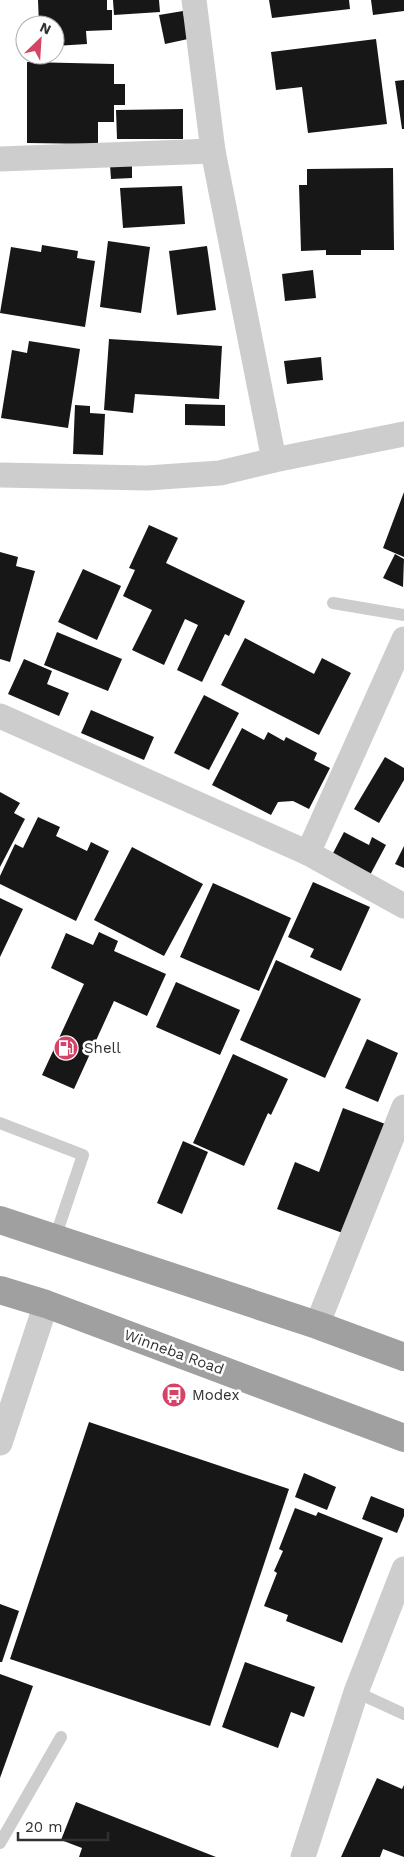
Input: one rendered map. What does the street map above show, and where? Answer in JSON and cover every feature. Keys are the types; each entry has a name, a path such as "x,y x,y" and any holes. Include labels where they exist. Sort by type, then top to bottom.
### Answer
{"highway":[{"path":"0,1220 317,1325 404,1357"},
{"name":"Winneba Road","path":"0,1290 46,1304 404,1438"}],"street":[{"path":"194,0 213,151 274,460"},
{"path":"0,159 213,151"},
{"path":"0,476 147,478 220,473 274,460 404,434"},
{"path":"308,853 404,638"},
{"path":"0,716 308,853 404,906"},
{"path":"317,1325 404,1107"},
{"path":"0,1443 46,1304"},
{"path":"303,1857 356,1692 404,1570"}],"lane":[{"path":"333,603 404,615"},
{"path":"0,1123 82,1155 56,1238"},
{"path":"356,1692 404,1714"},
{"path":"0,1843 62,1737"}],"building":[{"path":"38,0 107,0 107,10 112,10 112,30 86,31 87,44 65,45 65,15 39,15"},
{"path":"113,0 159,0 160,12 114,15"},
{"path":"269,0 349,0 350,9 272,18"},
{"path":"371,0 404,0 404,11 373,15"},
{"path":"183,11 188,39 165,44 159,15"},
{"path":"376,39 387,124 308,133 302,87 276,90 271,52"},
{"path":"65,63 114,64 114,84 125,84 125,105 114,105 114,122 98,122 98,144 27,143 27,65 65,65"},
{"path":"404,80 404,129 402,129 395,81"},
{"path":"183,109 183,139 117,139 116,110"},
{"path":"132,164 132,178 111,179 110,165"},
{"path":"393,168 394,250 361,250 361,255 326,255 326,250 301,251 299,185 307,185 307,169"},
{"path":"182,186 185,224 123,228 120,188"},
{"path":"108,241 150,247 141,313 100,307"},
{"path":"42,245 78,251 77,258 95,261 85,327 0,313 11,247 41,252"},
{"path":"207,246 216,310 177,315 169,251"},
{"path":"313,270 316,298 285,301 282,274"},
{"path":"109,339 222,346 219,399 135,394 133,413 104,410"},
{"path":"29,341 80,349 68,428 1,418 12,350 27,353"},
{"path":"321,357 323,380 287,384 284,361"},
{"path":"185,404 225,405 225,426 185,425"},
{"path":"75,405 90,406 90,413 105,414 103,455 73,454"},
{"path":"404,492 404,557 383,548"},
{"path":"149,525 178,538 166,563 245,601 229,636 225,634 202,682 177,670 198,625 185,619 164,665 132,650 152,610 123,596 135,570 129,568"},
{"path":"0,552 18,557 16,566 35,571 10,662 0,659"},
{"path":"395,554 404,559 403,587 383,578"},
{"path":"83,569 121,586 97,640 58,622"},
{"path":"57,632 122,659 108,691 44,665"},
{"path":"245,638 314,674 322,658 351,673 319,735 221,685"},
{"path":"24,659 52,671 47,684 69,693 59,716 8,694"},
{"path":"204,695 239,713 209,770 174,753"},
{"path":"91,710 154,737 144,760 81,733"},
{"path":"242,728 264,740 268,732 284,741 286,737 317,753 314,760 330,768 309,809 293,801 278,802 271,815 212,785"},
{"path":"385,757 404,768 404,780 379,823 354,809"},
{"path":"0,792 20,803 14,813 25,819 0,867"},
{"path":"38,817 60,827 56,836 87,851 91,842 109,851 76,921 0,884 0,876 15,844 23,848"},
{"path":"344,832 369,845 372,837 386,845 369,877 331,857"},
{"path":"404,846 404,868 395,864"},
{"path":"132,847 203,884 164,956 94,920"},
{"path":"313,882 370,907 341,971 310,957 314,949 288,937"},
{"path":"213,883 291,918 259,991 180,957"},
{"path":"0,898 23,909 0,957"},
{"path":"99,932 118,941 114,951 166,974 147,1016 114,1001 74,1089 42,1075 84,984 51,968 66,933 93,945"},
{"path":"276,960 361,999 325,1078 240,1040"},
{"path":"176,982 240,1010 220,1055 156,1027"},
{"path":"367,1039 398,1053 378,1102 345,1088"},
{"path":"233,1054 288,1079 271,1115 268,1113 244,1166 193,1143"},
{"path":"343,1108 388,1125 348,1235 277,1209 295,1162 319,1172"},
{"path":"183,1141 208,1152 182,1214 157,1203"},
{"path":"89,1422 289,1489 210,1726 10,1659"},
{"path":"304,1473 336,1487 327,1510 295,1497"},
{"path":"371,1496 404,1509 404,1516 397,1533 362,1519"},
{"path":"295,1508 316,1516 318,1512 383,1538 342,1643 286,1621 288,1615 264,1606 277,1573 274,1571 283,1551 279,1549"},
{"path":"0,1604 19,1611 2,1662 0,1662"},
{"path":"245,1662 315,1687 304,1717 291,1712 278,1748 222,1727"},
{"path":"0,1674 33,1686 0,1778"},
{"path":"377,1778 402,1789 404,1785 404,1857 383,1849 380,1857 341,1857"},
{"path":"76,1802 216,1857 79,1857 82,1848 61,1840"}],"place":[{"name":"Shell","path":"66,1048"},
{"name":"Modex","path":"174,1395"}]}
